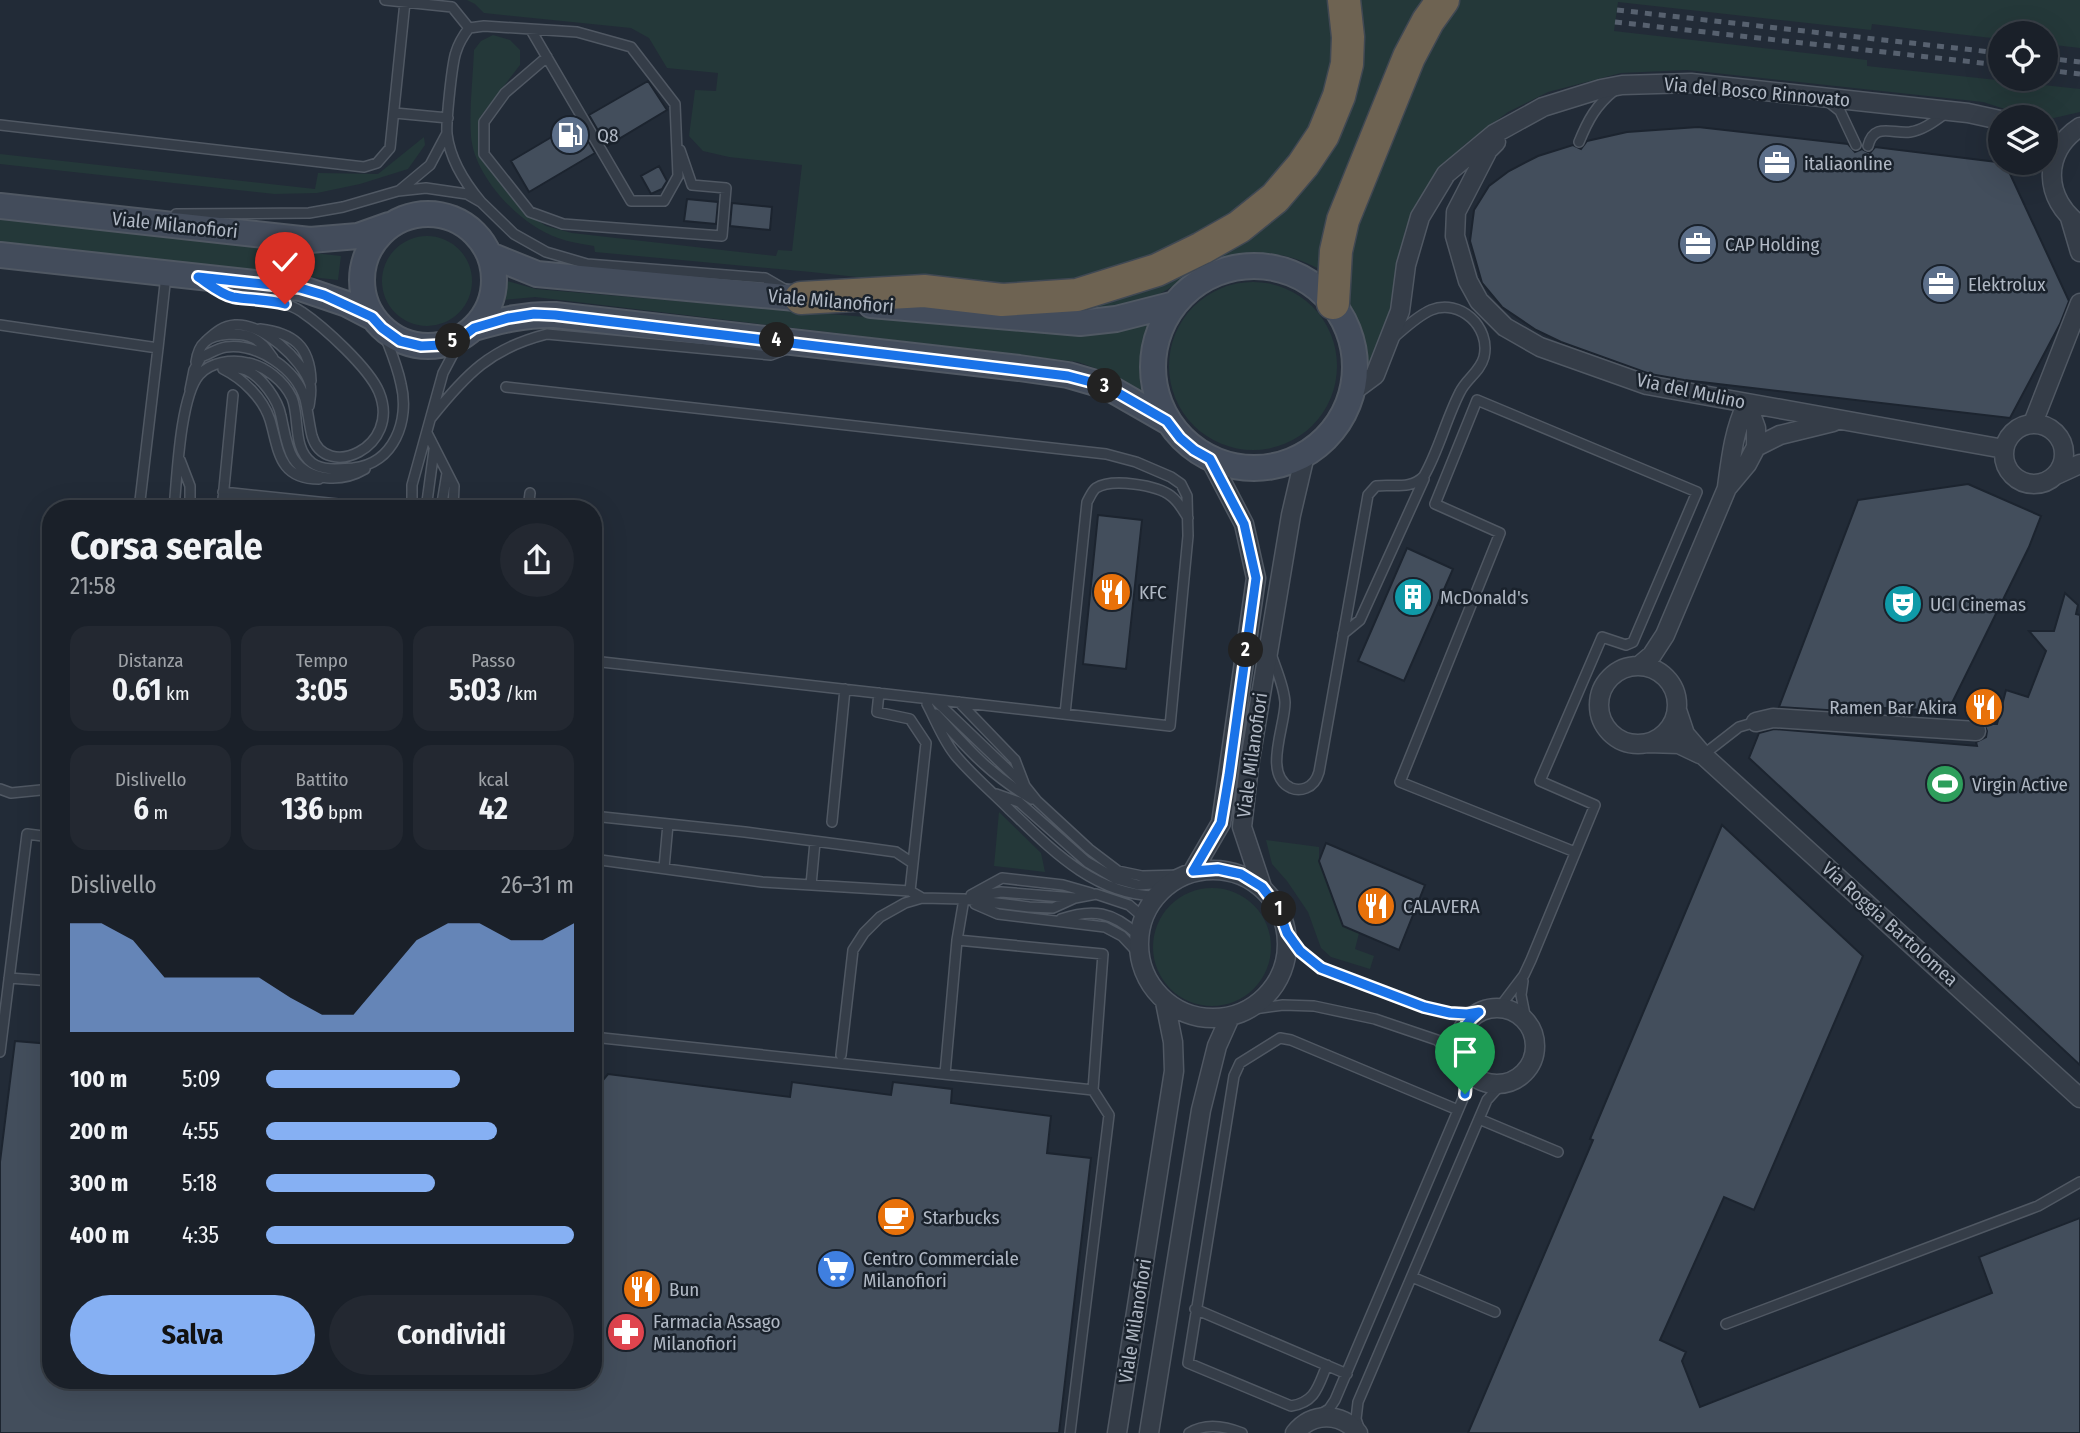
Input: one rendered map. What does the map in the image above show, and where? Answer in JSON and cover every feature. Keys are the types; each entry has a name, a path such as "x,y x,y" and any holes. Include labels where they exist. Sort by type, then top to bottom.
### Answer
{"highway":[{"path":"801,299 924,292 1002,300 1077,295 1157,270 1202,248 1239,227 1275,198 1303,166 1322,135 1339,96 1347,64 1348,37 1344,0"},
{"path":"1333,303 1336,251 1343,220 1409,57 1428,21 1443,0"}],"main road":[{"name":"Viale Milanofiori","path":"0,206 310,240 358,236 390,225"},
{"path":"0,255 300,288 324,295 377,323 400,341 421,346 442,345 468,333 489,306 495,281 490,255 477,235 458,220 435,214 412,215 390,225 375,239 365,257 361,277 363,298 377,323"},
{"name":"Viale Milanofiori","path":"490,255 537,274 1080,323 1116,319 1175,304"},
{"name":"Viale Milanofiori","path":"1249,266 1270,267 1291,273 1308,282 1333,303 1353,343 1355,360 1352,392 1336,428 1321,443 1305,455 1283,465 1258,469 1232,466 1210,459 1180,438 1167,421 1153,380 1152,360 1155,341 1163,322 1175,304 1198,282 1223,270 1249,266"},
{"name":"Viale Milanofiori","path":"468,333 508,318 534,314 555,315 1068,376 1106,386 1167,421"}],"street":[{"name":"Via del Bosco Rinnovato","path":"1352,392 1376,375 1400,311 1406,265 1420,217 1446,174 1494,134 1566,98 1622,85 1691,83 1948,111 1988,118"},
{"name":"Via del Bosco Rinnovato","path":"1470,183 1488,150 1518,120"},
{"path":"2058,146 2080,127"},
{"path":"2051,175 2059,205 2075,222 2080,252"},
{"name":"Via del Mulino","path":"1470,183 1457,212 1455,236 1468,281 1479,302 1505,327 1541,347 1647,385 2004,449"},
{"path":"2033,424 2080,303"},
{"path":"1727,488 1747,464 1756,447 1756,428 1747,402"},
{"path":"1640,665 1652,655 1665,635 1727,488 1732,446 1747,402"},
{"path":"1756,447 1780,435 1809,426 1847,420"},
{"path":"2080,442 2058,435 2042,425 2033,424 2015,430 2004,449 2008,469 2014,477 2033,484 2080,464"},
{"path":"2056,475 2064,451 2058,435"},
{"name":"Viale Milanofiori","path":"1210,459 1244,524 1256,578 1221,823 1181,877 1154,896 1143,917 1138,944 1143,971 1152,988 1165,1002 1185,1014 1207,1019 1230,1017 1262,1000 1275,986 1287,951 1287,933 1278,908 1262,887 1242,827 1249,766 1291,514 1305,455"},
{"path":"1665,635 1663,658 1668,680 1677,699 1677,710 1667,731 1648,743 1635,744 1617,738 1603,723 1599,700 1608,679 1628,667 1640,665 1650,667 1668,680"},
{"name":"Via Roggia Bartolomea","path":"1677,710 1685,734 1703,755 2079,1095"},
{"path":"1756,722 1773,718 1976,731"},
{"name":"Via Roggia Bartolomea","path":"1648,743 1679,744 1703,755"},
{"path":"1181,877 1218,869 1241,874 1262,887"},
{"name":"Viale Milanofiori","path":"1117,1433 1174,1071 1173,1042 1165,1002"},
{"path":"1499,1008 1518,1014 1525,1020 1532,1030 1535,1052 1526,1072 1507,1083 1483,1082 1465,1066 1460,1055 1459,1042 1462,1030 1469,1020 1479,1012 1499,1008"},
{"name":"Viale Milanofiori","path":"1149,1433 1203,1098 1217,1046 1230,1017"},
{"path":"1295,1433 1315,1418 1338,1418 1359,1433"}],"lane":[{"path":"386,0 452,7 469,28"},
{"path":"0,125 364,167 377,163 390,148 405,2"},
{"path":"531,30 631,201 664,201 678,176 675,104 631,47 577,32 484,26 469,28 454,55 447,133 458,167 481,202 514,234 546,252 587,264 765,278 801,299"},
{"path":"547,57 505,93 484,122 484,154 530,212 562,224 722,236 726,188 692,186 676,138"},
{"path":"1579,142 1588,119 1601,101 1622,85"},
{"path":"1822,97 1840,111 1856,145"},
{"path":"1868,146 1876,131 1911,132 1930,124 1948,111"},
{"path":"395,113 448,118"},
{"path":"398,191 430,165 447,133"},
{"path":"84,215 309,213 343,207 398,191 426,188 467,194 481,202"},
{"path":"140,500 167,273"},
{"path":"198,277 232,296 271,300 301,311 363,367 374,382 381,397 383,422 380,433 371,445 350,456 325,454 314,442 305,400 297,383 263,345 252,336 226,334 206,341"},
{"path":"1343,634 1360,620 1460,392 1480,366 1484,355 1483,334 1475,321 1463,312 1442,308 1420,316 1388,342"},
{"path":"212,364 242,380 262,403 270,419 279,458 292,472 308,479 354,475 381,459 393,446 401,424 402,386 377,323"},
{"path":"0,325 158,348"},
{"path":"175,500 179,459 198,352 220,329 236,325 280,331 297,341 310,365 308,422"},
{"path":"253,328 271,337 303,367 311,387"},
{"path":"412,500 412,485 443,373 468,333"},
{"path":"430,418 459,382 491,356 521,340 547,334 771,355 805,344"},
{"path":"194,370 201,357 225,347 248,348 274,359"},
{"path":"190,390 199,374 212,364 241,361 261,365 279,381 291,397 300,446 312,463 332,470 359,467 381,459"},
{"path":"506,387 1106,454 1136,462 1171,477 1181,484 1187,496 1189,520 1170,726 602,662"},
{"path":"223,500 233,395"},
{"path":"1525,1020 1521,995 1524,975 1595,804 1540,781 1602,637 1626,645 1633,642 1697,492 1477,400 1435,504 1500,533 1400,782 1575,852"},
{"path":"427,433 454,486 453,500"},
{"path":"427,500 434,450"},
{"path":"179,459 190,486 190,500"},
{"path":"1269,646 1285,702 1276,760 1277,771 1287,787 1298,790 1307,788 1316,781 1319,772 1370,490 1381,485 1412,484 1419,481 1429,467"},
{"path":"442,500 447,472"},
{"path":"1065,714 1087,502 1093,489 1119,483 1153,488 1170,495 1189,520"},
{"path":"223,492 285,500"},
{"path":"529,500 530,493"},
{"path":"832,822 845,689"},
{"path":"879,693 877,712 911,719 926,743 911,862 910,891"},
{"path":"927,700 1025,786 1037,801 1089,849 1118,872 1181,877"},
{"path":"927,700 982,765 1008,785 1037,801"},
{"path":"927,700 954,755 1075,870 1130,894 1154,896"},
{"path":"959,702 1016,760 1025,786"},
{"path":"1703,755 1739,727 1756,722"},
{"path":"0,789 11,793 42,790"},
{"path":"992,792 1020,802 1087,862 1116,879 1138,885 1181,877"},
{"path":"602,817 896,852 911,862"},
{"path":"664,868 668,824"},
{"path":"0,1052 27,834 42,836"},
{"path":"811,885 815,842"},
{"path":"602,860 762,881 910,891 922,898"},
{"path":"964,899 1002,878 1063,885 1096,894 1129,905 1143,917"},
{"path":"841,1055 853,950 864,933 880,917 905,903 922,898 964,899 1001,892 1075,898 1096,894"},
{"path":"964,899 998,914 1105,927 1138,944"},
{"path":"945,1074 957,940 964,899"},
{"path":"1059,920 1082,912 1108,915 1126,924 1138,944"},
{"path":"1287,933 1300,951 1321,968 1424,1007 1450,1013 1479,1012"},
{"path":"957,940 1103,954 1093,1090 1109,1115 1070,1433"},
{"path":"1499,1008 1524,975"},
{"path":"9,978 42,980"},
{"path":"1247,1010 1283,1005 1314,1006 1375,1019 1437,1040 1465,1066 1465,1094 1347,1374 1329,1409 1315,1418"},
{"path":"602,1038 1093,1090"},
{"path":"1327,1365 1316,1392 1303,1404 1291,1406 1188,1363 1234,1076 1240,1063 1280,1038 1291,1040 1458,1110"},
{"path":"1359,1433 1356,1419 1358,1402 1487,1100 1507,1083"},
{"path":"1479,1119 1558,1152"},
{"path":"1726,1324 2038,1206 2080,1182"},
{"path":"1412,1277 1495,1312"},
{"path":"1195,1309 1347,1374"},
{"path":"1189,1433 1217,1426 1242,1433"}],"green space":[{"path":"467,0 1334,0 1337,46 1326,102 1293,159 1240,211 1187,243 1100,278 995,292 595,252 594,246 543,232 501,198 474,152 470,115 474,50 481,41 493,35 510,40 520,50 520,65 480,117 482,156 530,215 546,226 572,233 776,256 778,250 792,251 802,165 729,157 703,151 689,136 695,90 716,91 718,73 667,68 649,38 631,28 484,13"},
{"path":"1353,0 1431,0 1324,272 1279,255 1230,255 1200,267 1170,288 1135,303 1112,308 1064,310 1308,180"},
{"path":"1456,0 2080,0 2080,48 2058,45 2058,21 1988,21 1988,38 1872,24 1871,30 1618,2 1614,31 1867,60 1867,66 1988,79 1988,91 2058,91 2058,87 2080,89 2080,112 2058,117 2058,105 1992,105 1687,70 1621,73 1548,92 1508,112 1464,145 1417,202 1405,230 1393,308 1373,362 1367,370 1359,324 1346,298 1352,233 1425,50"},
{"path":"424,137 425,145 408,169 360,184 317,193 275,194 0,164 0,154 315,189 318,173 378,174"},
{"path":"0,218 341,256 338,280 0,242"},
{"path":"427,236 444,240 459,249 468,264 472,281 468,298 459,313 444,322 427,326 410,322 395,313 386,298 382,281 386,264 395,249 410,240"},
{"path":"507,281 536,289 1042,332 1070,333 1151,320 1141,355 1141,391 1117,376 1078,362 535,297 503,300"},
{"path":"1253,282 1285,288 1313,306 1331,334 1337,366 1331,398 1313,426 1285,444 1253,450 1221,444 1193,426 1175,398 1169,366 1175,334 1193,306 1221,288"},
{"path":"999,812 1041,853 1045,872 994,866"},
{"path":"1266,840 1319,847 1319,861 1343,926 1359,933 1355,949 1374,956 1370,969 1331,957 1321,948 1308,912 1272,864"},
{"path":"1212,888 1235,893 1254,905 1266,924 1271,947 1266,970 1254,989 1235,1001 1212,1006 1189,1001 1170,989 1158,970 1153,947 1158,924 1170,905 1189,893"}],"building":[{"path":"648,81 667,110 607,146 589,115"},
{"path":"577,122 595,153 529,192 511,161"},
{"path":"1698,127 1848,144 1855,152 1862,149 1870,153 1875,147 1988,161 1988,175 2011,175 2069,301 2060,324 2010,418 1650,374 1561,342 1536,330 1502,307 1482,283 1470,241 1474,210 1489,186 1509,171 1538,156 1573,145 1581,149 1587,141 1627,132"},
{"path":"659,166 667,181 662,189 651,194 641,176"},
{"path":"687,199 718,202 716,224 684,221"},
{"path":"732,203 772,207 770,230 730,226"},
{"path":"1968,484 2041,516 2029,547 1948,711 1843,706 1842,711 1779,707 1858,500"},
{"name":"KFC","path":"1098,515 1142,520 1126,669 1083,664"},
{"name":"McDonald's","path":"1407,548 1453,569 1404,681 1358,661"},
{"path":"2065,593 2078,605 2076,614 2080,615 2080,1065 1749,758 1759,733 1774,729 1977,746 1976,742 1986,737 1984,724 1997,724 2006,690 2028,697 2046,651 2029,631 2054,631"},
{"path":"1722,825 1863,956 1754,1210 1724,1197 1660,1340 1686,1352 1682,1361 1700,1407 1992,1293 1979,1257 2080,1218 2080,1433 1468,1433 1593,1140 1590,1139"},
{"name":"CALAVERA","path":"1326,843 1425,885 1399,950 1343,926 1319,861"},
{"name":"Centro Commerciale Milanofiori","path":"15,1041 42,1043 42,1389 602,1389 602,1081 608,1074 790,1097 792,1082 891,1095 893,1082 952,1089 951,1103 1051,1116 1047,1153 1091,1158 1059,1433 0,1433 0,1162"}],"railway":[{"path":"1617,10 1988,52"},
{"path":"1615,22 1988,64"},
{"path":"2058,59 2080,62"},
{"path":"2058,71 2080,74"}],"place":[{"name":"Q8","path":"570,135"},
{"name":"italiaonline","path":"1777,163"},
{"name":"CAP Holding","path":"1698,244"},
{"name":"Elektrolux","path":"1941,284"},
{"name":"KFC","path":"1112,592"},
{"name":"McDonald's","path":"1413,597"},
{"name":"UCI Cinemas","path":"1903,604"},
{"name":"Ramen Bar Akira","path":"1984,707"},
{"name":"Virgin Active","path":"1945,784"},
{"name":"CALAVERA","path":"1376,906"},
{"name":"Starbucks","path":"896,1217"},
{"name":"Centro Commerciale Milanofiori","path":"836,1269"},
{"name":"Bun","path":"642,1289"},
{"name":"Farmacia Assago Milanofiori","path":"626,1332"}],"route":[{"path":"285,304 232,296 198,277 300,288 324,295 372,317 400,341 421,346 442,345 462,337 474,328 508,318 534,314 555,315 1019,368 1068,376 1106,386 1167,421 1180,438 1210,459 1244,524 1256,578 1221,823 1193,871 1218,869 1241,874 1262,887 1278,908 1287,933 1300,951 1321,968 1424,1007 1450,1013 1479,1012 1462,1030 1459,1042 1467,1082 1465,1094"}]}
